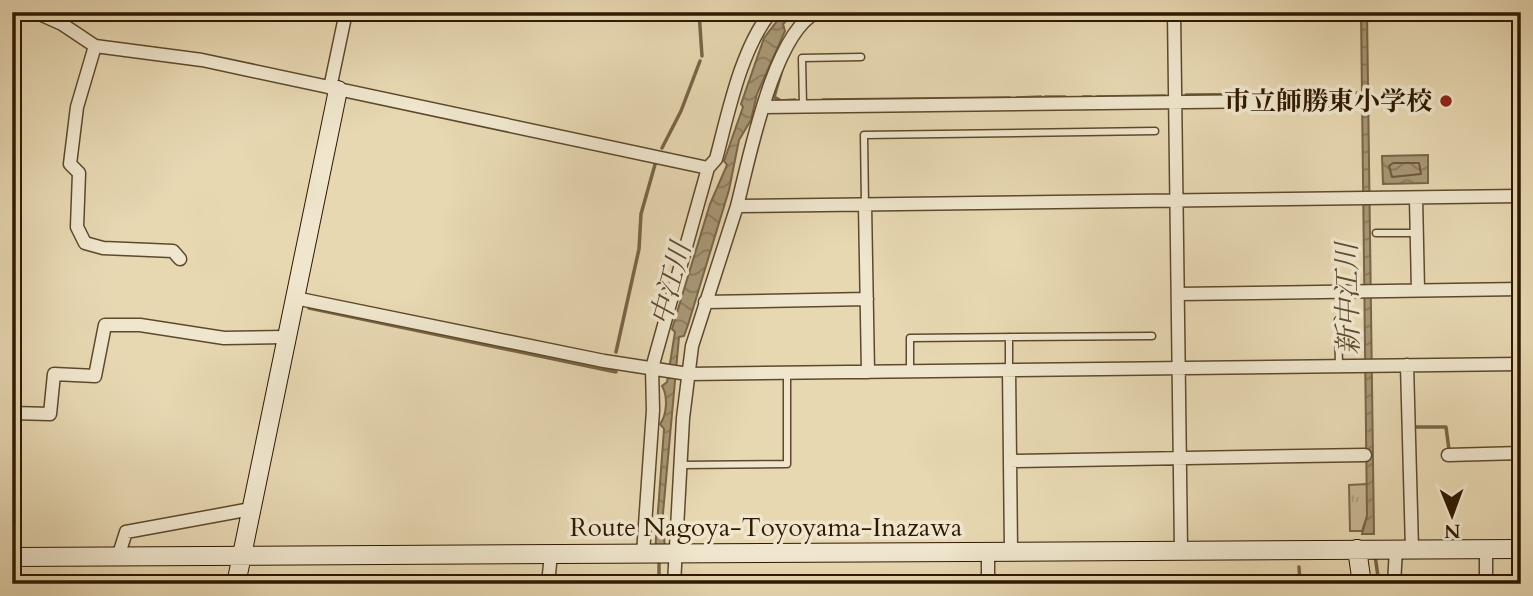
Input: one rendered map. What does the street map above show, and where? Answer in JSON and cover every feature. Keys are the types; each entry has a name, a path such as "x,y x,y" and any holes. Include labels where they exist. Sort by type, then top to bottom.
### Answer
{"main road":[{"path":"236,584 295,298 334,89"},
{"path":"1360,549 1362,584"},
{"name":"Route Nagoya-Toyoyama-Inazawa","path":"12,557 1521,549"}],"street":[{"path":"36,12 62,24 95,46 182,56 708,168"},
{"path":"334,89 346,12"},
{"path":"644,554 655,369 708,168 716,159 751,46 771,12"},
{"path":"674,584 683,418 696,330 737,206 763,107 784,49 809,16 817,12"},
{"path":"1174,12 1181,550"},
{"path":"95,46 77,107 71,143 70,164 79,173 77,228 85,243 103,248 173,251 180,259"},
{"path":"763,107 1359,100"},
{"path":"737,206 1521,197"},
{"path":"1416,198 1418,290"},
{"path":"865,205 868,372"},
{"path":"1178,294 1521,289"},
{"path":"295,298 689,374 1521,364"},
{"path":"705,302 867,299"},
{"path":"12,413 50,414 54,374 95,376 105,325 140,325 224,338 286,337"},
{"path":"1394,584 1407,365"},
{"path":"1009,370 1011,551"},
{"path":"1448,455 1521,453"},
{"path":"1010,461 1364,455"},
{"path":"118,557 126,532 251,509"},
{"path":"1486,549 1486,584"},
{"path":"988,552 988,584"},
{"path":"548,584 551,554"}],"lane":[{"path":"803,106 802,58 861,57"},
{"path":"865,205 864,135 1155,131"},
{"path":"1376,233 1417,233"},
{"path":"1339,320 1339,366"},
{"path":"910,371 910,338 1152,336"},
{"path":"1009,337 1009,370"},
{"path":"680,464 787,464 787,373"}],"green space":[{"path":"1367,484 1367,516 1362,531 1350,531 1349,485"}],"water":[{"path":"784,12 796,12 783,24 785,31 757,94 751,120 739,140 729,190 688,325 684,336 679,337 663,513 665,553 655,552 664,429 660,424 666,405 662,386 667,382 675,332 672,329 710,204 727,165 724,161 764,38"},
{"path":"1361,12 1367,12 1374,534 1362,534 1367,516"},
{"path":"1428,155 1428,183 1383,184 1382,156"}],"waterway":[{"path":"699,12 702,56"},
{"path":"819,16 855,13"},
{"path":"662,148 681,111 700,61"},
{"path":"783,66 774,97 781,101 795,100"},
{"path":"1337,93 1359,93"},
{"path":"1186,95 1291,94"},
{"path":"1097,97 1165,96"},
{"path":"1017,98 1041,97"},
{"path":"1045,97 1065,97"},
{"path":"1083,97 1091,97"},
{"path":"823,100 1010,98"},
{"path":"616,352 639,249 641,214 656,161"},
{"path":"309,308 616,372"},
{"path":"1415,427 1446,427 1449,450"},
{"name":"新中江川","path":"1375,555 1379,584"},
{"name":"中江川","path":"659,558 659,584"},
{"path":"1299,567 1300,584"}],"place":[{"name":"市立師勝東小学校","path":"1446,101"}]}
